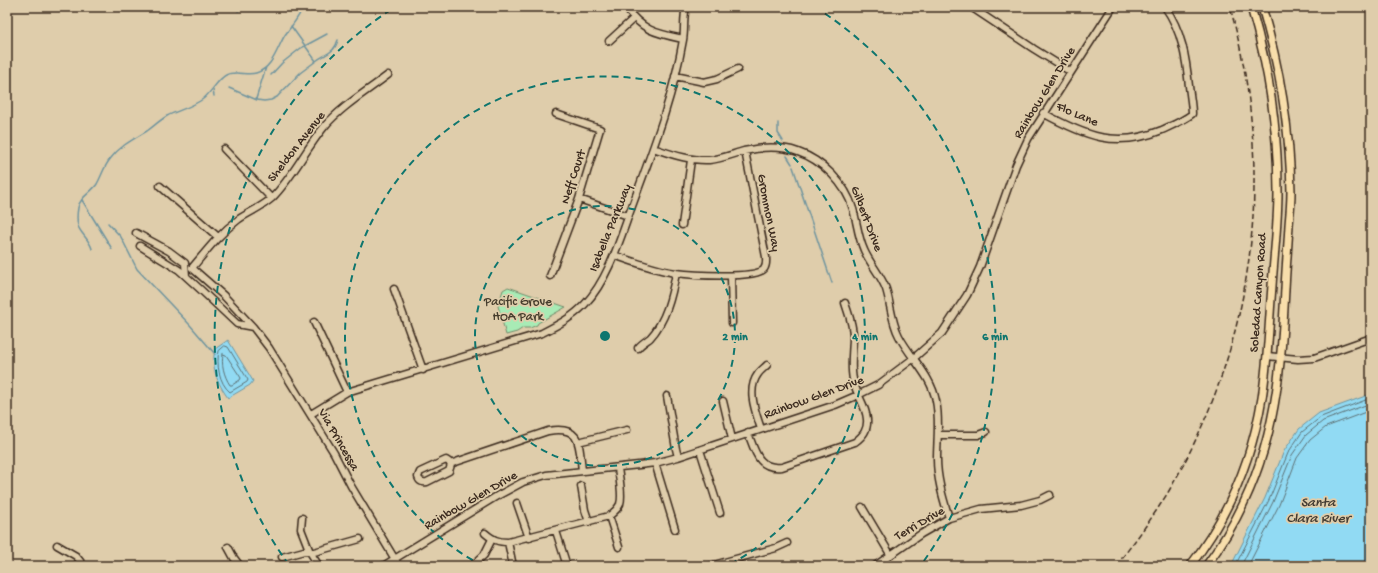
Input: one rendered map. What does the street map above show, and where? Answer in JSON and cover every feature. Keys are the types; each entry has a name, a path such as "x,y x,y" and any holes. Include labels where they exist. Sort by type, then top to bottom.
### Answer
{"main road":[{"name":"Soledad Canyon Road","path":"1190,566 1206,545 1224,514 1245,465 1259,413 1267,356 1278,193 1276,131 1268,72 1251,7"},
{"name":"Soledad Canyon Road","path":"1206,566 1227,534 1240,510 1261,459 1269,432 1281,358 1291,193 1288,129 1279,72 1262,7"}],"street":[{"path":"625,7 644,27 656,34 683,39"},
{"name":"Isabella Parkway","path":"311,414 348,392 526,338 558,325 572,316 586,303 602,279 614,255 653,148 675,76 683,39 686,7"},
{"path":"971,7 1034,50 1070,72"},
{"name":"Rainbow Glen Drive","path":"383,566 509,489 523,482 546,475 655,463 678,457 835,405 878,385 914,358 942,333 967,295 980,266 1016,165 1028,139 1043,113 1113,7"},
{"name":"Flo Lane","path":"1043,113 1068,127 1088,134 1118,139 1137,137 1156,132 1186,119 1192,114 1192,102 1184,49 1177,28 1165,7"},
{"path":"609,41 634,18"},
{"path":"675,76 704,82 717,79 738,69"},
{"name":"Sheldon Avenue","path":"192,268 218,237 239,219 258,209 271,198 292,175 324,128 344,108 388,76"},
{"name":"Neff Court","path":"550,276 579,199 600,129 556,114"},
{"name":"Gilbert Drive","path":"653,148 691,160 709,160 745,151 781,148 798,152 813,159 829,172 841,185 853,208 857,229 864,251 883,280 893,320 899,335 928,378 933,390 938,413 938,479 949,518"},
{"path":"224,149 271,198"},
{"name":"Grommon Way","path":"731,276 761,272 765,268 766,264 745,151"},
{"path":"682,225 691,160"},
{"path":"160,186 218,237"},
{"path":"579,199 628,216"},
{"path":"136,233 169,251 185,263 186,276"},
{"path":"140,246 161,258 186,276 233,322 242,326 253,327"},
{"path":"614,255 676,273 731,276 732,323"},
{"name":"Via Princessa","path":"192,268 224,296 253,327 284,371 311,414 351,486 399,566"},
{"path":"638,348 650,337 663,318 672,295 676,273"},
{"path":"394,289 423,370"},
{"path":"748,433 760,460 767,466 773,468 782,467 855,442 863,437 867,429 868,419 853,379 853,334 845,303"},
{"path":"314,322 348,392"},
{"path":"1267,356 1298,359 1314,358 1371,338"},
{"path":"761,429 753,396 754,382 758,374 767,365"},
{"path":"667,396 678,457"},
{"path":"723,401 732,439"},
{"path":"450,464 548,431 559,429 568,430 578,442 582,471"},
{"path":"578,442 627,430"},
{"path":"938,435 978,435 986,432"},
{"path":"700,450 720,512"},
{"path":"444,460 450,464 451,467 449,471 427,482 421,482 418,479 418,473 444,460"},
{"path":"655,463 675,529"},
{"path":"485,533 492,539 500,542 508,542 529,538 609,516 616,510 620,503 621,497 618,468"},
{"path":"581,486 585,510 589,522"},
{"name":"Terri Drive","path":"875,566 890,554 949,518 981,509 1021,505 1040,500 1050,495"},
{"path":"517,503 529,538"},
{"path":"862,507 890,554"},
{"path":"609,516 619,547"},
{"path":"302,518 301,529 310,552 319,566"},
{"path":"556,531 567,566"},
{"path":"282,557 304,551 314,552 360,539"},
{"path":"472,566 484,555 492,539"},
{"path":"508,542 513,566"},
{"path":"710,566 729,563 776,548 787,542"},
{"path":"57,545 76,556 84,566"},
{"path":"228,547 240,566"}],"green space":[{"name":"Pacific Grove HOA Park","path":"508,287 566,307 537,325 530,328 523,328 517,332 506,335 498,306 503,290"}],"water":[{"path":"228,340 253,381 250,385 228,398 218,381 214,369 214,356 215,349"},
{"name":"Santa Clara River","path":"1371,394 1371,566 1231,566 1265,498 1284,451 1299,429 1319,413"}],"waterway":[{"path":"238,11 242,7"},
{"path":"92,249 78,226 78,208 83,198 95,187 107,164 115,153 164,118 203,99 226,75 233,73 252,74 267,67 303,7"},
{"path":"229,88 257,100 271,100 277,97 300,73 316,61 291,26"},
{"path":"271,75 282,63 301,48 327,34"},
{"path":"316,61 332,51 338,40"},
{"path":"256,99 266,67"},
{"path":"213,90 214,96"},
{"path":"778,123 778,133 783,141"},
{"path":"787,156 792,164"},
{"path":"793,167 832,283"},
{"path":"82,200 112,249"},
{"path":"108,223 121,237 137,269 215,354"}],"railway":[{"path":"1116,566 1164,499 1199,432 1222,374 1239,315 1250,254 1254,193 1252,131 1244,69 1230,7"}]}
